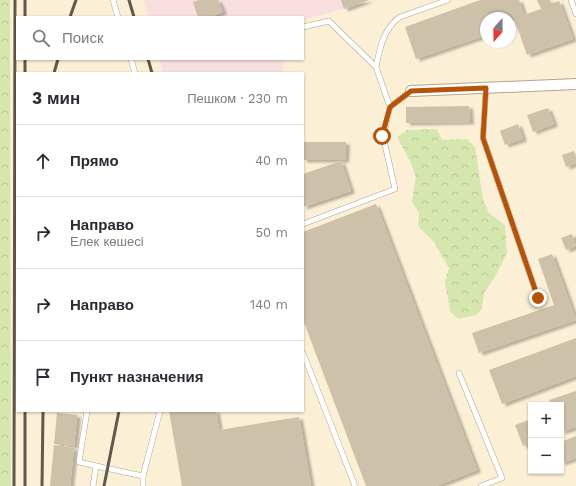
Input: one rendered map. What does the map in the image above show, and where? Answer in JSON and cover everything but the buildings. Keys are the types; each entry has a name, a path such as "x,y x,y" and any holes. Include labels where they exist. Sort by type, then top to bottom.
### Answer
{"street":[{"path":"411,91 576,84"}],"lane":[{"path":"113,0 118,16"},
{"path":"376,67 384,33 393,21 400,17 448,0"},
{"path":"571,0 576,14"},
{"path":"304,27 328,21 376,67 390,107 382,136 395,189 304,224"},
{"path":"131,60 135,72"},
{"path":"486,88 483,138 538,298"},
{"path":"390,107 411,91"},
{"path":"304,356 355,486"},
{"path":"459,373 502,478 480,486"},
{"path":"87,412 79,462 143,476"},
{"path":"143,486 143,476 160,412"},
{"path":"93,486 96,466"}],"shaded area":[{"path":"143,0 369,0 344,9 304,20 304,16 148,16"},
{"path":"160,60 284,60 283,72 163,72"}],"green space":[{"path":"0,0 10,0 11,486 0,486"},
{"path":"437,129 442,140 467,139 475,147 483,199 489,213 505,225 507,253 495,277 484,293 482,309 476,315 458,319 450,311 445,282 449,268 434,242 418,226 419,213 412,202 416,177 411,163 397,137 407,130"}],"railway":[{"path":"14,486 15,0"},
{"path":"25,0 25,16"},
{"path":"70,16 76,0"},
{"path":"129,0 134,16"},
{"path":"25,60 25,72"},
{"path":"54,72 58,60"},
{"path":"148,60 152,72"},
{"path":"25,412 25,486"},
{"path":"42,486 43,412"},
{"path":"104,486 119,412"}],"route":[{"path":"382,136 390,107 411,91 486,88 483,138 538,298"}]}
